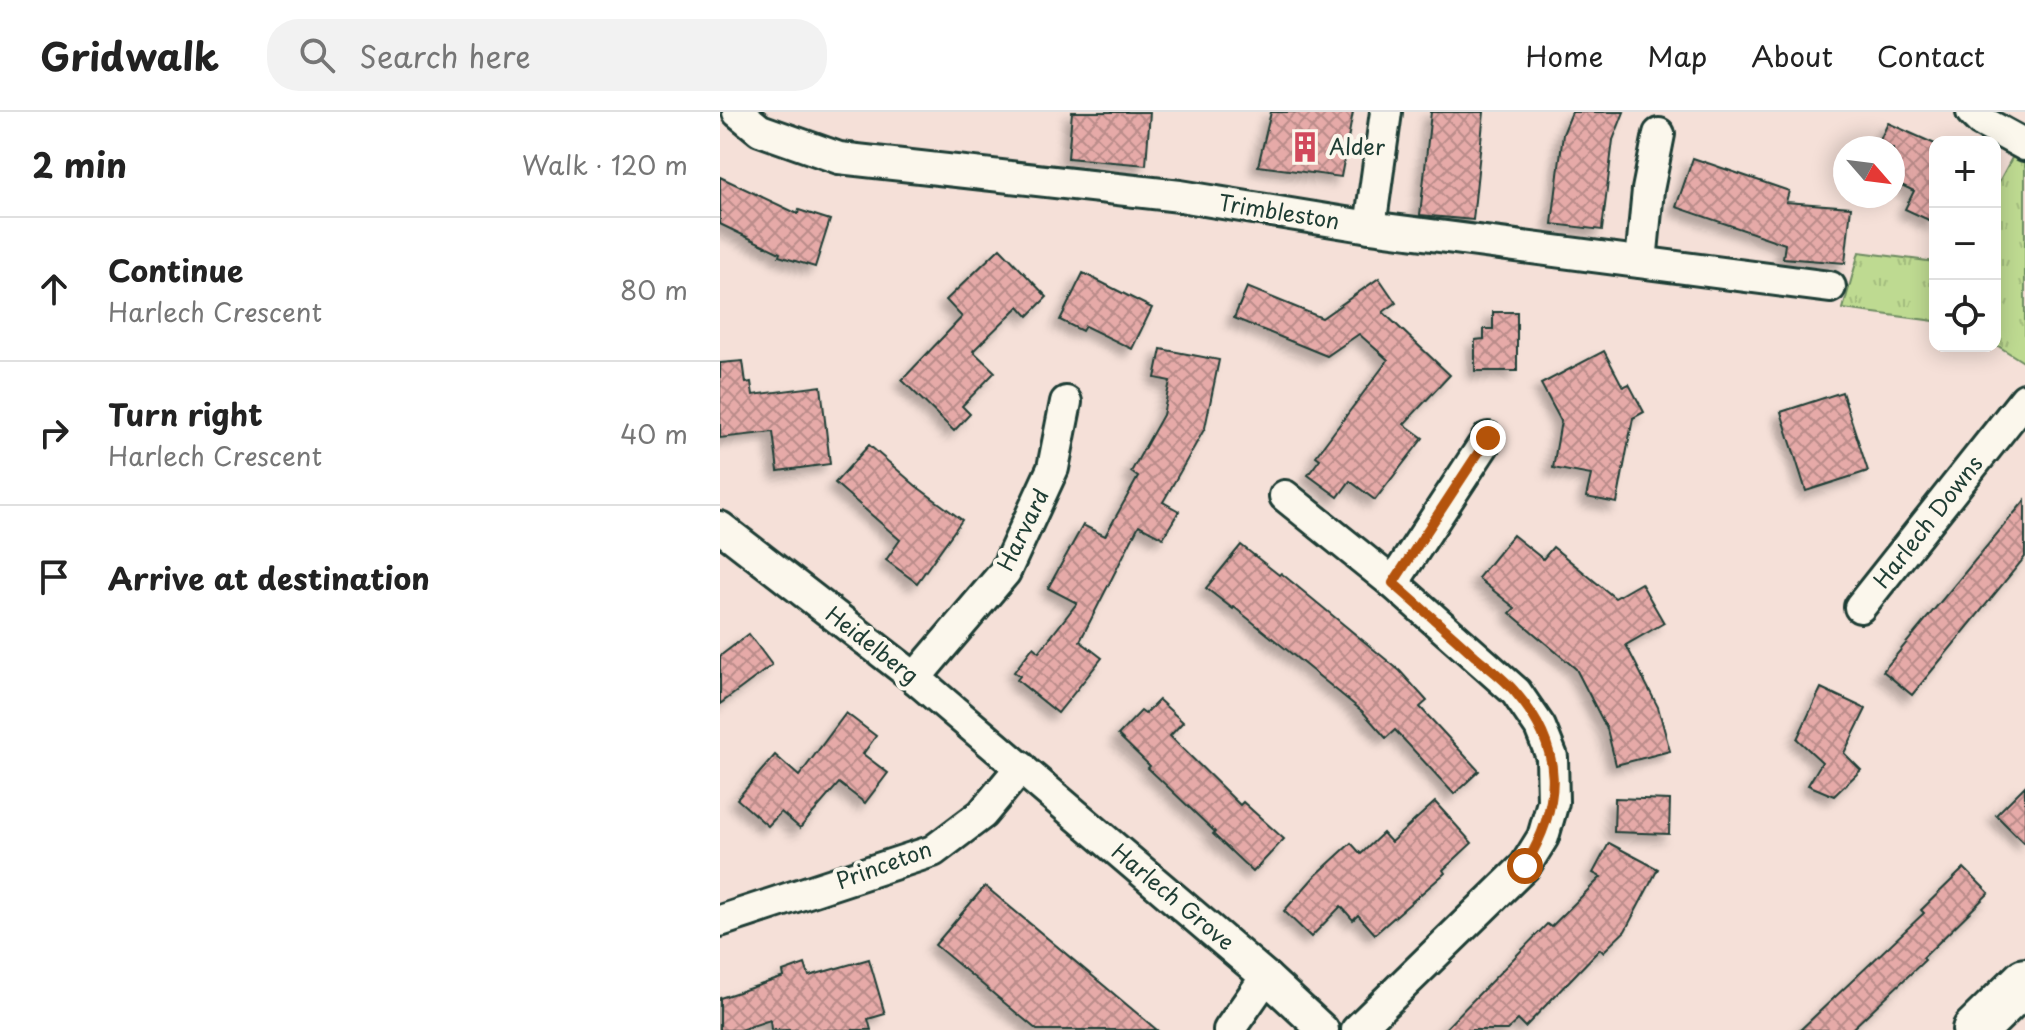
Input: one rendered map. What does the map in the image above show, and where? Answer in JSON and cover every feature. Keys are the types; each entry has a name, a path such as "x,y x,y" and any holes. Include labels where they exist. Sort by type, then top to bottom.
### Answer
{"street":[{"name":"Trimbleston","path":"738,112 760,130 839,158 1180,196 1370,227 1830,287"},
{"path":"1370,227 1386,112"},
{"path":"1972,112 1981,121 2025,145"},
{"path":"1641,262 1648,190 1659,134"},
{"name":"Harlech Downs","path":"1860,607 2025,399"},
{"name":"Harvard","path":"915,678 1005,572 1053,468 1066,402"},
{"path":"1393,583 1488,438"},
{"path":"1285,496 1393,583 1516,692 1540,727 1552,757 1553,802 1543,837 1525,866 1357,1030"},
{"name":"Heidelberg","path":"720,527 915,678 1021,767"},
{"name":"Princeton","path":"720,921 933,851 982,814 1021,767"},
{"name":"Harlech Grove","path":"1021,767 1266,977 1323,1030"},
{"path":"1229,1030 1266,977"},
{"path":"1975,1030 2025,981"}],"green space":[{"path":"2014,154 2025,159 2025,363 2001,348 2001,178"},
{"path":"1859,252 1929,261 1929,320 1843,309"}],"building":[{"path":"1072,112 1150,112 1146,165 1068,158"},
{"name":"Alder","path":"1271,112 1353,112 1341,177 1258,166"},
{"path":"1431,112 1484,112 1473,220 1420,215"},
{"path":"1572,112 1624,112 1613,140 1602,230 1552,224 1563,134"},
{"path":"1888,123 1929,141 1929,220 1905,209 1914,191 1905,187 1905,136 1882,136"},
{"path":"1693,158 1789,191 1786,202 1851,208 1845,263 1783,258 1785,244 1676,207"},
{"path":"720,177 798,214 799,210 830,220 815,267 779,256 780,253 720,224"},
{"path":"1000,248 1047,297 1028,316 1019,306 973,351 995,372 962,406 970,414 954,431 902,380 962,317 946,300"},
{"path":"1083,273 1152,308 1132,349 1085,326 1082,331 1060,320"},
{"path":"1379,278 1396,303 1383,312 1450,375 1404,424 1423,438 1375,500 1350,481 1338,497 1308,475 1320,459 1316,456 1388,360 1359,334 1327,356 1234,318 1247,287 1322,318"},
{"path":"1493,312 1517,312 1517,371 1475,371 1475,340 1484,339 1484,329 1493,329"},
{"path":"1161,349 1219,360 1205,428 1163,502 1179,511 1163,538 1139,525 1080,641 1102,658 1058,713 1017,680 1020,676 1014,672 1033,647 1039,652 1077,603 1048,588 1083,525 1105,536 1138,477 1131,472 1163,415 1170,381 1155,378"},
{"path":"1604,351 1623,387 1629,384 1644,412 1633,418 1617,503 1586,497 1591,475 1553,468 1561,421 1541,384"},
{"path":"743,361 746,383 751,382 753,395 821,386 830,464 778,471 773,432 720,438 720,363"},
{"path":"1842,392 1868,471 1806,491 1781,412"},
{"path":"869,445 916,486 962,520 917,583 886,560 900,540 835,483"},
{"path":"2025,500 2025,557 1912,695 1883,671"},
{"path":"1513,535 1543,559 1553,547 1615,598 1641,583 1664,623 1626,645 1658,707 1670,751 1616,765 1607,729 1576,669 1510,613 1515,608 1478,578"},
{"path":"1241,545 1279,575 1281,573 1400,671 1427,701 1420,707 1479,771 1454,794 1395,730 1386,738 1362,711 1234,607 1206,588"},
{"path":"749,634 772,665 720,704 720,656"},
{"path":"1821,688 1866,709 1844,753 1861,770 1834,796 1808,785 1822,762 1797,739"},
{"path":"1159,700 1183,722 1170,736 1240,805 1243,802 1284,839 1253,872 1118,735 1141,711 1145,714"},
{"path":"846,713 876,736 863,754 888,773 865,803 839,783 800,828 781,812 768,826 737,799 775,755 799,776"},
{"path":"2025,786 2025,844 1996,815"},
{"path":"1615,798 1670,800 1669,834 1614,832"},
{"path":"1435,802 1472,843 1443,870 1445,873 1375,934 1358,915 1353,920 1341,906 1311,937 1284,911 1314,877 1351,843 1361,854 1383,833 1391,842"},
{"path":"1609,843 1658,869 1625,931 1603,952 1600,949 1525,1027 1518,1020 1507,1030 1444,1030 1547,924 1551,927 1601,877 1593,873"},
{"path":"1964,868 1989,893 1923,958 1925,960 1851,1030 1800,1030 1924,913 1921,910"},
{"path":"985,886 1157,1030 1037,1030 935,945"},
{"path":"869,959 885,1014 868,1019 871,1030 771,1030 770,1020 740,1030 720,1030 720,998 784,977 783,972 805,964 809,976"}],"place":[{"name":"Alder","path":"1305,147"}],"route":[{"path":"1488,438 1393,583 1516,692 1540,727 1552,757 1553,802 1543,837 1525,866"}]}
